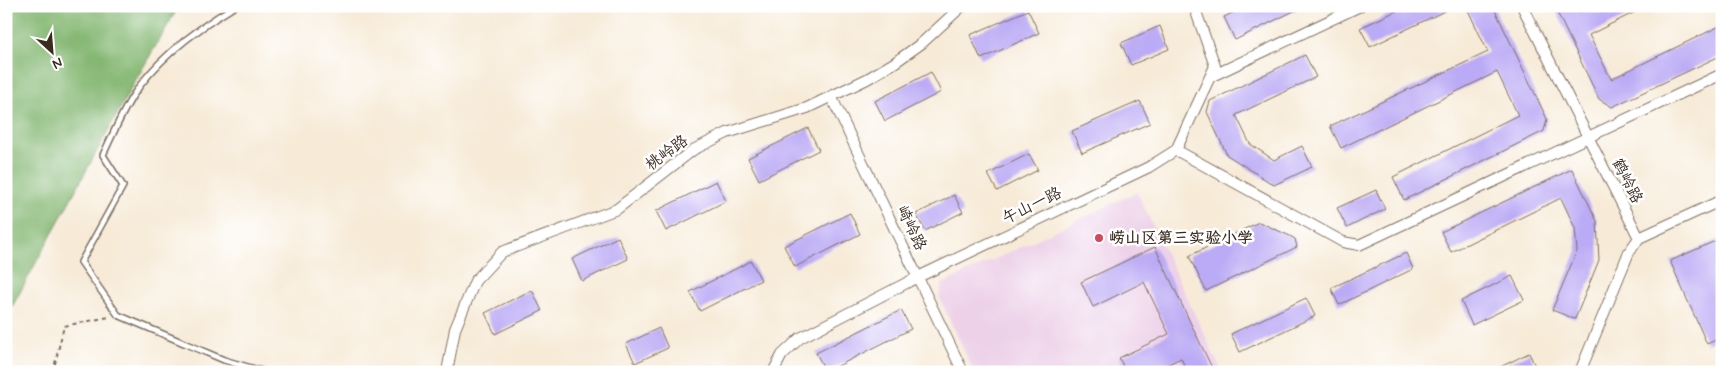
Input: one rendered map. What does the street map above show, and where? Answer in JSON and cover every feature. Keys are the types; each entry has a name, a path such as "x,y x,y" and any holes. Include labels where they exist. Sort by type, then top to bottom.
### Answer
{"street":[{"name":"桃岭路","path":"447,372 455,328 475,281 502,252 617,209 693,150 727,133 807,108 832,98 894,64 951,18 962,6"},
{"path":"1194,6 1215,66 1176,150 1343,242 1359,245 1722,74"},
{"path":"1210,77 1360,6"},
{"name":"鹤岭路","path":"1522,6 1639,238"},
{"name":"崎岭路","path":"832,98 963,372"},
{"name":"午山一路","path":"773,372 782,355 800,338 918,277 1149,167 1176,150"},
{"path":"1580,372 1629,252 1639,238 1722,200"}],"lane":[{"path":"235,6 215,18 169,54 132,96 103,155 123,186 81,262 118,315 224,360 264,372"}],"path":[{"path":"53,372 64,326 118,315"}],"shaded area":[{"name":"崂山区第三实验小学","path":"1137,192 1222,372 974,372 939,297 942,284"}],"green space":[{"path":"6,6 179,6 134,83 6,318"}],"building":[{"path":"1247,6 1304,6 1235,40 1224,17"},
{"path":"1407,6 1455,6 1370,47 1360,28"},
{"path":"1466,6 1493,6 1547,119 1544,131 1404,200 1393,177 1518,115 1497,72 1341,148 1330,126 1488,52"},
{"path":"1554,6 1576,6 1578,12 1591,6 1647,6 1589,35 1611,79 1722,25 1722,55 1612,107 1599,99"},
{"path":"1028,10 1039,33 981,59 970,35"},
{"path":"1160,26 1169,49 1131,65 1121,43"},
{"path":"1305,55 1316,77 1236,115 1250,144 1274,160 1302,146 1312,167 1274,185 1227,155 1207,112 1210,101"},
{"path":"931,72 941,92 885,121 875,101"},
{"path":"1140,101 1150,123 1082,153 1072,131"},
{"path":"808,128 819,150 759,180 748,158"},
{"path":"1029,154 1038,170 997,191 988,174"},
{"path":"1572,169 1597,221 1599,260 1575,319 1552,310 1577,251 1575,228 1561,198 1451,252 1441,232"},
{"path":"716,181 726,201 666,231 656,211"},
{"path":"1376,190 1385,209 1347,228 1337,208"},
{"path":"954,195 963,212 925,231 916,214"},
{"path":"850,213 860,234 795,267 784,246"},
{"path":"1259,222 1295,239 1297,247 1206,291 1189,256"},
{"path":"618,237 628,259 582,281 572,259"},
{"path":"1722,238 1722,337 1707,344 1670,261"},
{"path":"1155,247 1214,372 1187,372 1181,358 1152,372 1126,372 1119,358 1169,334 1144,282 1093,307 1081,282"},
{"path":"1406,253 1413,269 1339,305 1331,288"},
{"path":"751,261 761,280 700,311 690,292"},
{"path":"1512,276 1524,300 1472,325 1461,301"},
{"path":"532,290 542,311 495,334 485,313"},
{"path":"1306,298 1315,316 1240,352 1231,334"},
{"path":"901,310 911,329 826,372 816,353"},
{"path":"659,328 668,348 635,363 626,344"},
{"path":"1529,353 1538,372 1490,372"}],"place":[{"name":"崂山区第三实验小学","path":"1099,238"}]}
